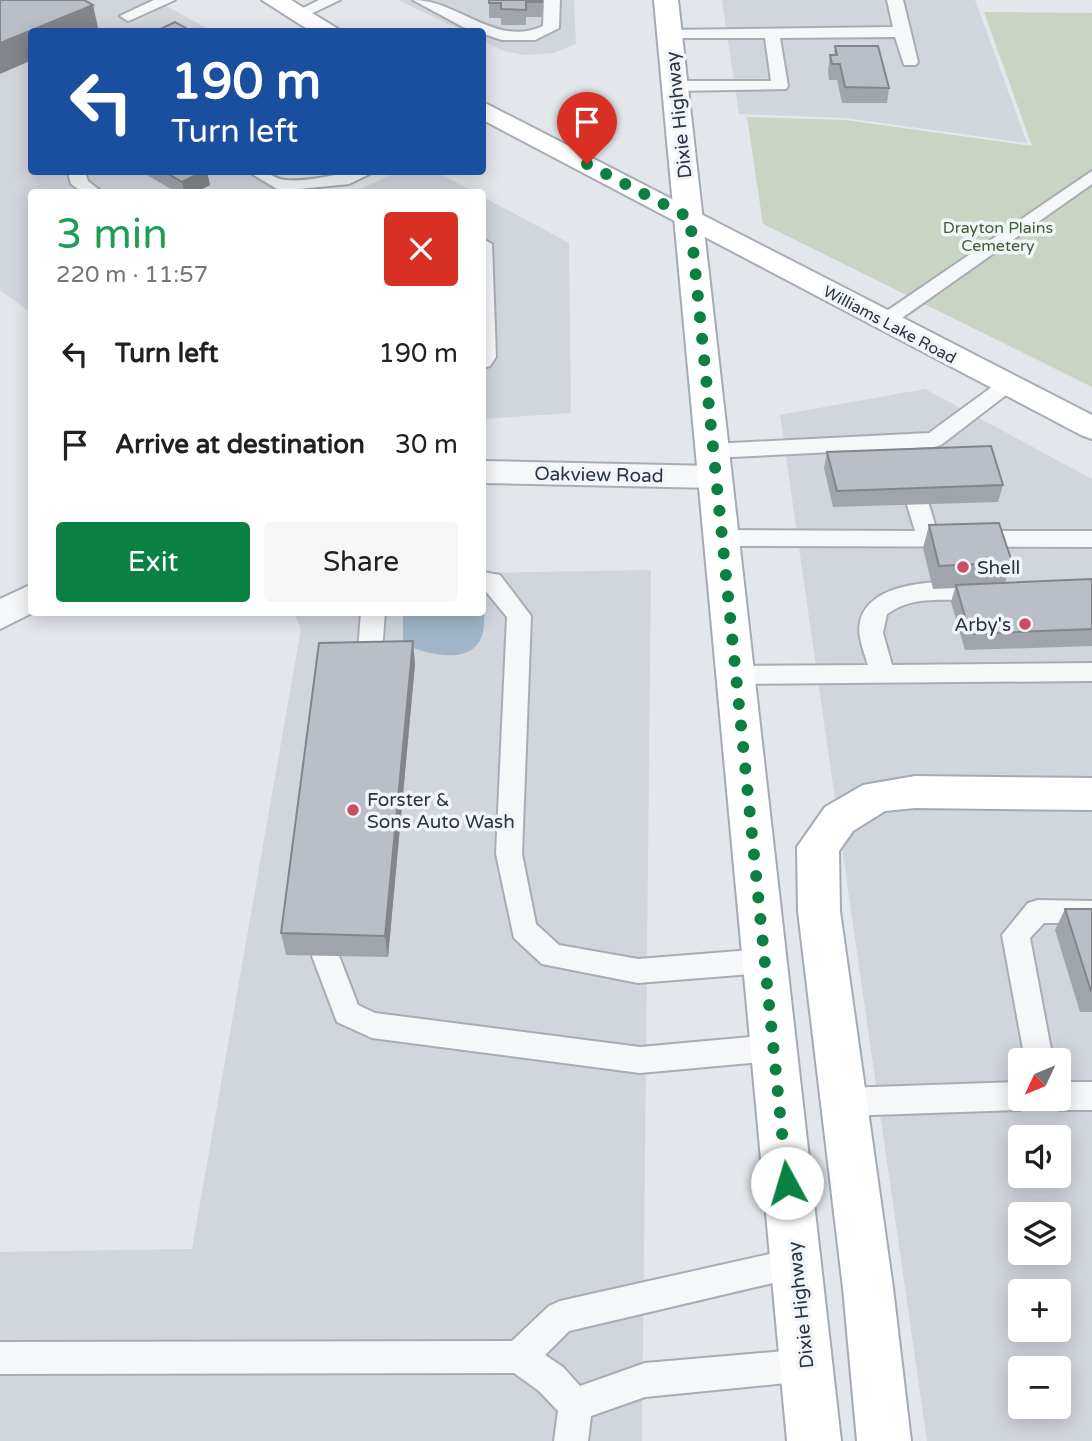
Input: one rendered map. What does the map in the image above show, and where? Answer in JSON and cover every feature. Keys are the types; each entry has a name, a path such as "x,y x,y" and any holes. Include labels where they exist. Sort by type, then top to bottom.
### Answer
{"main road":[{"path":"274,0 324,28"},
{"name":"Dixie Highway","path":"666,0 814,1441"},
{"name":"Williams Lake Road","path":"486,112 1092,428"},
{"path":"884,1441 819,911 818,847 839,819 877,796 915,792 1092,794"}],"street":[{"name":"Oakview Road","path":"486,472 713,464"},
{"path":"0,616 28,599"}],"lane":[{"path":"128,16 167,0"},
{"path":"299,14 332,0"},
{"path":"421,0 481,28"},
{"path":"486,31 511,38 533,39 551,28 552,0"},
{"path":"895,0 910,62"},
{"path":"670,33 902,32"},
{"path":"675,86 780,86 772,33"},
{"path":"78,175 80,184 88,189"},
{"path":"263,175 280,186 349,179 358,175"},
{"path":"885,321 1092,176"},
{"path":"713,464 934,440 1007,384"},
{"path":"901,442 928,538"},
{"path":"721,538 1092,539"},
{"path":"486,580 492,581 519,616 509,854 524,930 552,956 638,971 764,961"},
{"path":"883,674 872,620 882,604 920,592 1013,589"},
{"path":"369,665 373,616"},
{"path":"734,675 1092,672"},
{"path":"1037,1048 1016,935 1038,911 1092,912"},
{"path":"326,956 347,1013 372,1025 640,1060 773,1048"},
{"path":"844,1102 1008,1096"},
{"path":"1071,1096 1092,1096"},
{"path":"519,1357 560,1317 796,1264"},
{"path":"0,1358 519,1357 551,1379 575,1405 571,1441"},
{"path":"575,1405 645,1380 807,1365"}],"shaded area":[{"path":"0,0 155,0 206,28 28,28 28,175 258,175 282,189 28,189 28,311 0,290"},
{"path":"398,0 574,0 576,44 553,53 524,55 504,51 486,42 486,28 457,28"},
{"path":"722,0 975,0 1027,143 846,118 739,114"},
{"path":"391,175 441,175 469,189 360,189"},
{"path":"486,199 569,243 571,413 486,419"},
{"path":"925,389 1092,479 1092,1441 927,1441 780,415"},
{"path":"651,570 642,1441 0,1441 0,1252 192,1249 301,629 295,616 486,616 486,573"}],"green space":[{"name":"Drayton Plains Cemetery","path":"984,12 1092,13 1092,387 763,224 747,117 845,120 1032,146"}],"water":[{"path":"403,616 484,616 480,640 473,649 462,654 434,654 403,644"}],"building":[{"path":"0,0 84,0 93,5 37,28 28,28 28,32 0,43"},
{"path":"489,0 542,2 526,2 526,10 501,9 501,3 489,3"},
{"path":"175,22 186,28 162,28"},
{"path":"835,46 878,46 889,88 845,87 840,64 832,64 830,55 837,55"},
{"path":"170,175 196,175 182,182"},
{"path":"991,446 1003,485 837,491 827,452"},
{"path":"999,523 1012,562 939,566 929,525"},
{"name":"Arby's","path":"1092,579 1092,629 970,634 956,585"},
{"name":"Forster & Sons Auto Wash","path":"413,641 385,936 281,933 319,643"},
{"path":"1065,909 1092,909 1092,991 1091,991"}],"place":[{"name":"Shell","path":"963,567"},
{"name":"Arby's","path":"1025,624"},
{"name":"Forster & Sons Auto Wash","path":"353,810"}],"route":[{"path":"587,164 690,218 694,283 787,1183"}]}
